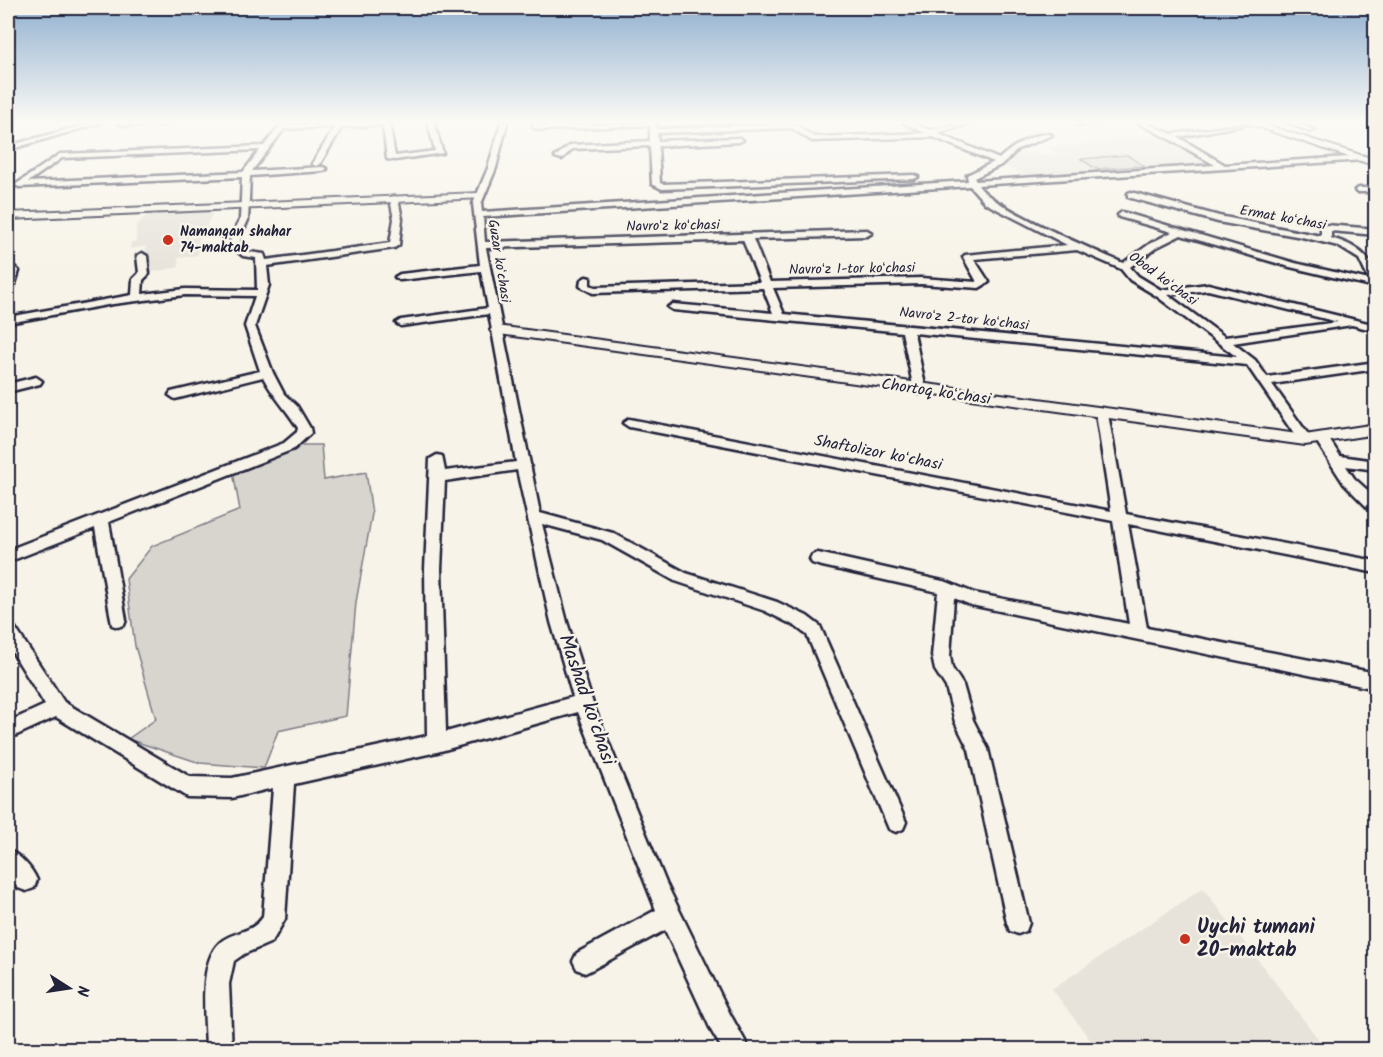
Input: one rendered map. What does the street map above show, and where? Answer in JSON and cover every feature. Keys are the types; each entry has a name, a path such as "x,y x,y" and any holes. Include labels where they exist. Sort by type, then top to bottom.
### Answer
{"main road":[{"path":"8,216 456,196 478,205"},
{"name":"Chortoq koʻchasi","path":"497,330 920,390 1305,441 1376,429"}],"street":[{"path":"19,185 37,172"},
{"path":"8,186 264,172"},
{"path":"490,172 478,205 1120,172"},
{"path":"656,172 656,184 666,188 798,180 971,180 983,172"},
{"path":"8,556 290,446 298,440 304,428 289,403 279,396 267,373 250,326 264,285 261,256 246,254 235,247 236,236 244,220 246,174"},
{"name":"Obod koʻchasi","path":"971,180 988,201 1078,247 1124,267 1134,278 1159,293 1251,362 1305,441"},
{"path":"1359,190 1376,190"},
{"name":"Ermat koʻchasi","path":"1131,195 1218,219 1326,239 1341,244 1363,257 1375,284"},
{"path":"262,264 394,245 398,219 394,199"},
{"name":"Guzar koʻchasi","path":"478,205 484,268 497,330"},
{"path":"1122,215 1179,233 1375,284"},
{"path":"1326,239 1326,228 1376,232"},
{"name":"Navroʻz koʻchasi","path":"481,245 867,233"},
{"path":"1124,267 1154,245 1179,233"},
{"path":"747,237 780,318"},
{"name":"Navroʻz 1-tor koʻchasi","path":"586,280 585,286 593,290 921,281 982,285 984,282 968,257 1078,247"},
{"path":"137,299 138,279 144,274 142,256"},
{"path":"8,264 14,271 8,290"},
{"path":"400,277 484,268"},
{"path":"1159,293 1208,286 1376,328"},
{"path":"8,320 137,299 218,291 260,292"},
{"name":"Navroʻz 2-tor koʻchasi","path":"674,307 1251,362"},
{"path":"401,323 493,310"},
{"path":"1222,341 1354,323"},
{"path":"907,328 920,390"},
{"name":"Mashad koʻchasi","path":"497,330 533,517 560,622 584,702 613,779 670,915 721,1023 738,1050"},
{"path":"1265,381 1376,365"},
{"path":"175,395 267,373"},
{"path":"8,388 36,381"},
{"path":"1102,414 1139,633"},
{"name":"Shaftolizor koʻchasi","path":"629,423 1120,520 1376,567"},
{"path":"1322,438 1349,481 1376,507"},
{"path":"437,459 433,569 437,743"},
{"path":"1335,460 1376,466"},
{"path":"438,477 523,465"},
{"path":"533,517 577,526 606,536 690,581 749,598 806,624 814,631 896,822"},
{"path":"101,520 118,620"},
{"path":"818,559 946,588 971,599 1376,681"},
{"path":"946,588 942,663 954,685 964,722 978,748 1018,923"},
{"path":"8,631 57,708 187,787 232,788 284,778 437,743 584,702"},
{"path":"10,729 57,708"},
{"path":"219,1050 218,967 230,949 261,938 274,919 284,778"},
{"path":"8,861 26,880"},
{"path":"585,961 670,915"}],"shaded area":[{"path":"1019,172 1084,172 1027,176"},
{"name":"Namangan shahar 74-maktab","path":"214,210 206,227 210,227 208,234 199,239 198,255 178,258 179,267 147,273 146,246 131,249 130,243 136,241 136,226 149,213"},
{"path":"301,445 321,445 324,480 366,472 372,514 356,602 346,716 278,731 264,768 200,763 128,739 156,719 135,646 126,579 152,546 240,510 233,472"},
{"name":"Uychi tumani 20-maktab","path":"1203,888 1326,1049 1097,1049 1052,989"}],"place":[{"name":"Namangan shahar 74-maktab","path":"168,240"},
{"name":"Uychi tumani 20-maktab","path":"1185,939"}]}
